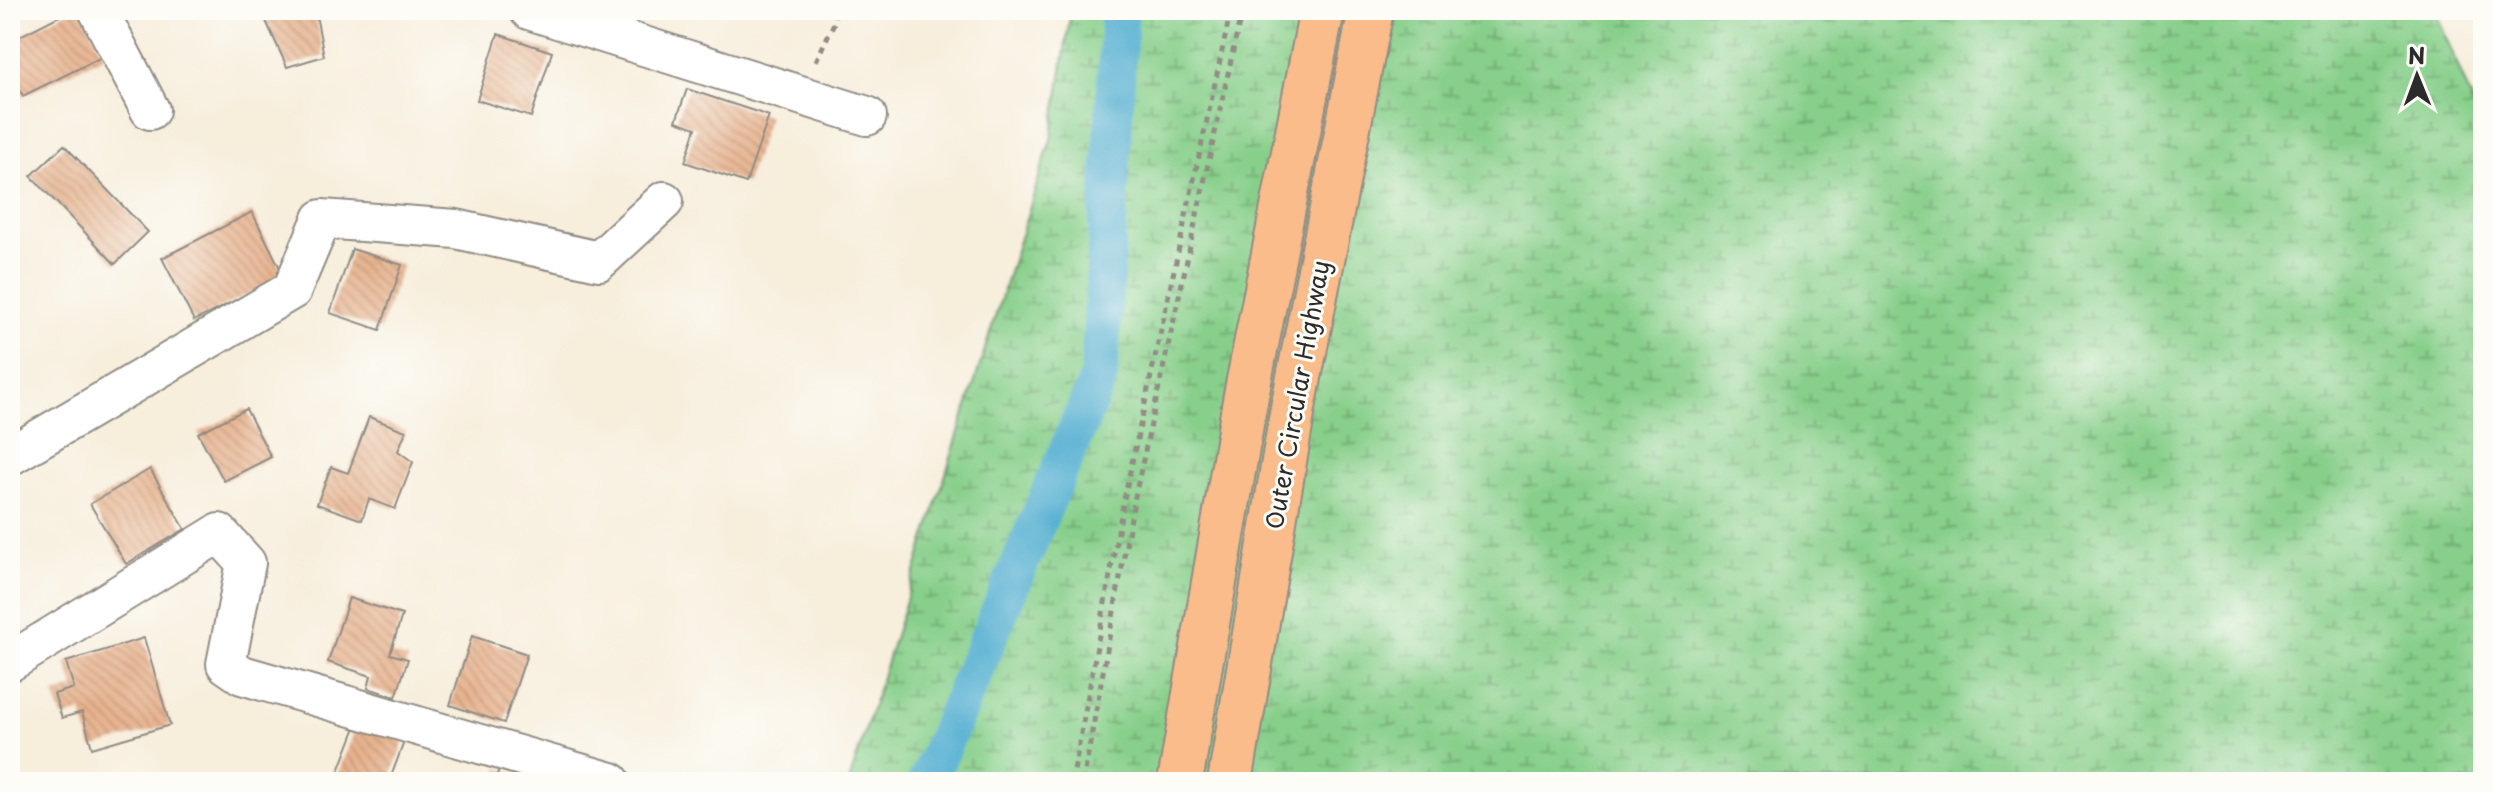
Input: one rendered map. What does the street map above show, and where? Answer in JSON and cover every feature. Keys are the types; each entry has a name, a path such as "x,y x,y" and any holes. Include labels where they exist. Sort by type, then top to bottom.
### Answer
{"highway":[{"name":"Outer Circular Highway","path":"1180,782 1245,401 1322,10"},
{"name":"Outer Circular Highway","path":"1230,782 1293,408 1371,10"}],"street":[{"path":"98,10 150,110"},
{"path":"529,10 867,116"},
{"path":"10,456 292,290 322,219 456,229 599,261 664,201"},
{"path":"10,662 219,533 246,563 226,664 242,675 611,782"}],"path":[{"path":"812,70 834,23 835,10"},
{"path":"1072,782 1124,499 1231,10"},
{"path":"1083,782 1134,501 1242,10"},
{"path":"2477,10 2483,25"}],"green space":[{"path":"1071,10 2435,10 2483,127 2483,782 849,782 1052,136"}],"building":[{"path":"71,10 81,10 104,56 23,96 10,71 10,41"},
{"path":"261,10 315,10 324,56 287,67"},
{"path":"498,34 552,52 531,117 477,100"},
{"path":"687,89 769,116 746,183 685,162 696,128 676,121"},
{"path":"64,145 148,232 115,264 31,176"},
{"path":"252,212 284,276 194,321 162,258"},
{"path":"352,249 402,265 380,330 330,313"},
{"path":"246,409 271,457 224,481 198,433"},
{"path":"369,417 406,431 398,451 413,462 395,509 369,499 362,520 317,504 331,467 348,473"},
{"path":"150,469 185,529 126,564 90,504"},
{"path":"349,598 402,615 390,654 408,659 396,697 368,688 371,676 328,662"},
{"path":"472,636 527,654 504,723 450,705"},
{"path":"144,638 170,725 92,748 82,712 62,718 54,694 74,688 66,662"},
{"path":"358,722 405,739 389,782 354,782 337,776"},
{"path":"499,768 545,782 495,782"}],"waterway":[{"path":"927,782 1099,377 1120,10"}]}
